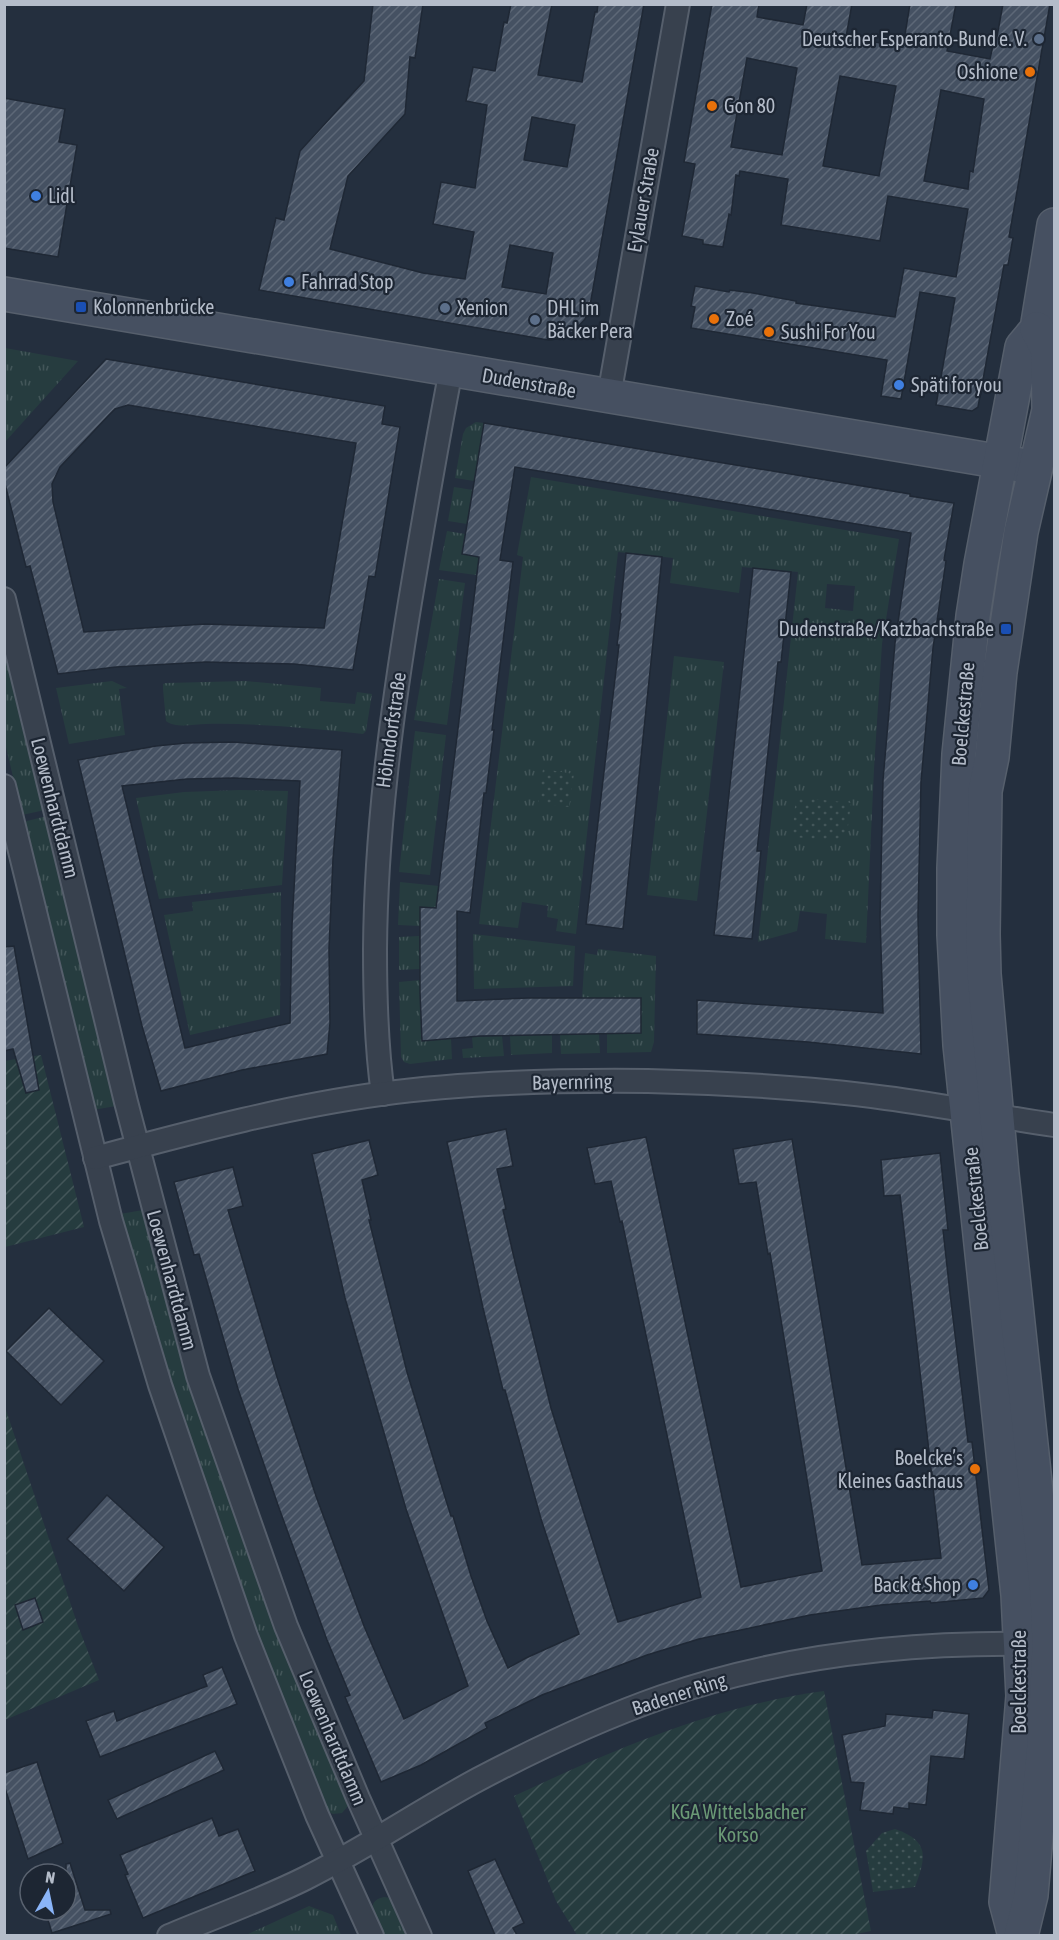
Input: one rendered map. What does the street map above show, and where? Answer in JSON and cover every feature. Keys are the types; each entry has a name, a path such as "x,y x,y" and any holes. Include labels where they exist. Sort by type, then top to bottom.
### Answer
{"main road":[{"path":"1036,329 1054,225"},
{"name":"Dudenstraße","path":"4,294 1045,469"},
{"name":"Boelckestraße","path":"982,1113 956,988 954,879 959,754 965,686 981,564 1022,347 1036,329 1048,350 1049,410 1045,469 1022,532 998,690 992,757 985,791 983,872 982,1113 1015,1555 1041,1645 1046,1708 1031,1895 1021,1935"},
{"path":"965,686 998,690"},
{"name":"Boelckestraße","path":"1015,1935 1006,1902 1023,1696 1041,1645"}],"street":[{"name":"Eylauer Straße","path":"609,396 678,4"},
{"name":"Höhndorfstraße","path":"383,1094 378,1057 375,979 376,883 381,805 395,692 451,370"},
{"name":"Loewenhardtdamm","path":"4,599 137,1147 202,1386 286,1626 376,1839 420,1935"},
{"name":"Loewenhardtdamm","path":"4,786 111,1221 160,1385 243,1626 317,1815 372,1935"},
{"name":"Bayernring","path":"95,1158 256,1117 383,1094 503,1083 669,1082 756,1085 848,1093 1054,1125"},
{"name":"Badener Ring","path":"169,1935 305,1879 478,1779 577,1732 662,1697 725,1678 811,1660 903,1648 987,1643 1041,1645"}],"green space":[{"path":"4,348 78,361 5,442"},
{"path":"476,422 484,423 474,481 455,478 463,434 466,428"},
{"path":"531,477 899,539 882,644 866,943 825,939 827,914 800,911 797,931 758,942 798,572 742,567 739,593 670,583 673,558 618,552 576,934 556,931 558,919 547,917 548,906 522,902 518,928 479,924 523,557 517,555","holes":["827,584 855,586 853,611 825,608"]},
{"path":"454,487 473,490 467,524 448,521"},
{"path":"1004,521 1012,522 989,671 982,670"},
{"path":"447,531 465,534 462,554 479,557 476,575 439,570"},
{"path":"439,579 465,583 447,725 414,720"},
{"path":"4,642 45,810 22,815 5,743"},
{"path":"674,656 724,662 697,901 647,895"},
{"path":"112,681 127,688 119,689 125,735 69,744 56,688"},
{"path":"245,681 321,688 320,701 355,704 357,692 372,694 366,731 363,734 245,724 180,725 166,721 163,684"},
{"path":"415,731 446,735 430,875 399,872"},
{"path":"543,769 574,774 569,807 538,803"},
{"path":"288,791 282,885 159,899 136,798 184,792"},
{"path":"796,797 851,803 846,841 792,837"},
{"path":"47,816 116,1106 93,1110 23,822"},
{"path":"400,882 439,886 436,908 420,908 420,926 398,925"},
{"path":"281,892 280,1015 190,1035 164,915 193,911 192,902"},
{"path":"473,934 575,946 573,986 474,989"},
{"path":"419,936 420,969 399,970 399,937"},
{"path":"598,949 656,956 654,1042 651,1052 607,1053 607,1033 641,1033 641,998 582,998 585,953 597,955"},
{"path":"420,980 422,1041 451,1039 452,1059 410,1064 404,1062 401,1057 399,982"},
{"path":"599,1033 600,1053 561,1054 560,1034"},
{"path":"552,1034 552,1053 511,1055 510,1036"},
{"path":"502,1036 504,1056 463,1058 462,1049 473,1048 472,1037"},
{"path":"41,1055 84,1227 5,1247 4,1061"},
{"path":"143,1210 155,1252 347,1799 348,1806 342,1813 333,1814 327,1811 281,1700 169,1390 120,1214"},
{"path":"4,1404 78,1626 99,1680 5,1720"},
{"name":"KGA Wittelsbacher Korso","path":"824,1691 871,1931 847,1936 577,1935 556,1901 514,1796 627,1746 704,1718 783,1698"},
{"path":"895,1829 914,1839 920,1845 923,1859 919,1876 915,1887 873,1892 866,1851 882,1833"},
{"path":"391,1898 409,1935 383,1935 372,1907 377,1899"},
{"path":"309,1906 333,1915 341,1935 249,1936 248,1934"}],"building":[{"path":"373,4 423,4 415,58 410,57 405,114 348,176 330,249 423,273 465,279 474,232 433,224 441,182 475,188 487,105 466,101 473,67 495,71 504,22 507,23 511,4 552,4 538,75 582,82 598,4 644,4 589,311 573,332 548,340 259,290 276,218 284,220 300,151 364,81","holes":["532,117 575,125 567,167 524,160","510,245 553,253 546,294 502,287"]},
{"path":"712,4 759,4 757,17 803,25 807,4 852,4 846,37 903,47 910,4 956,4 947,51 990,59 994,41 996,42 1003,4 1050,4 1009,237 1013,238 1008,265 1004,265 978,407 972,411 936,405 955,298 920,292 901,399 881,396 887,360 691,328 695,307 691,306 695,286 729,292 730,290 753,293 796,301 796,303 895,317 904,268 956,277 968,209 888,196 880,241 781,225 788,179 740,171 739,176 736,175 731,215 729,214 723,247 703,244 703,240 682,236 695,164 684,162","holes":["747,58 797,68 782,155 731,147","840,76 896,86 879,176 823,166","941,90 984,99 973,172 970,171 968,189 924,181"]},
{"name":"Lidl","path":"4,98 65,109 59,142 77,145 58,257 4,248"},
{"path":"106,359 385,406 382,424 400,427 375,577 369,576 353,670 294,664 206,662 116,667 58,674 30,566 26,567 4,480 4,468","holes":["128,405 356,443 324,628 205,624 84,632 53,502 52,484 60,467 115,409"]},
{"path":"484,423 954,503 933,648 921,782 918,916 921,1054 808,1042 697,1034 697,1000 883,1013 880,917 883,780 895,643 911,533 515,467 500,560 513,562 486,793 484,793 470,913 457,911 457,1001 528,998 641,998 641,1033 480,1036 422,1041 420,907 436,908 479,557 462,554"},
{"path":"626,553 662,557 623,929 586,924 619,645 617,645"},
{"path":"753,568 791,572 781,662 778,662 757,851 761,851 752,939 714,935"},
{"path":"233,742 342,750 333,859 329,949 330,1023 327,1054 242,1070 161,1091 142,1026 78,760 186,743","holes":["234,778 300,781 292,925 290,1023 185,1048 122,786 187,779"]},
{"path":"14,946 39,1090 26,1093 13,1049 4,1051 4,947"},
{"path":"506,1129 513,1166 497,1169 506,1209 503,1210 551,1408 618,1622 701,1597 622,1221 620,1222 611,1181 595,1184 587,1148 646,1137 741,1587 822,1571 770,1253 768,1254 756,1182 739,1184 733,1149 792,1139 862,1565 941,1558 900,1195 884,1196 881,1160 940,1153 948,1230 943,1230 950,1293 968,1442 972,1442 989,1590 983,1598 881,1605 810,1615 699,1639 647,1655 542,1695 485,1723 487,1728 421,1765 381,1782 345,1697 350,1695 327,1640 279,1508 238,1389 199,1254 194,1255 174,1182 233,1167 243,1206 228,1210 277,1377 316,1496 364,1626 404,1719 468,1686 406,1509 345,1298 312,1154 369,1140 378,1175 362,1180 371,1220 369,1220 407,1372 471,1576 487,1621 508,1668 579,1634 541,1519 505,1390 503,1390 447,1142"},
{"path":"49,1308 104,1361 61,1405 6,1351"},
{"path":"107,1495 164,1547 124,1591 67,1539"},
{"path":"35,1598 43,1622 23,1630 15,1605"},
{"path":"222,1667 237,1704 100,1757 86,1721 114,1711 117,1721 207,1686 203,1675"},
{"path":"933,1710 969,1714 964,1759 931,1756 926,1805 909,1803 909,1809 894,1807 893,1814 860,1810 864,1783 851,1782 842,1735 885,1726 886,1714 932,1718"},
{"path":"215,1751 224,1770 117,1819 108,1800"},
{"path":"37,1762 63,1843 28,1859 4,1785 4,1773"},
{"path":"212,1818 219,1836 238,1829 255,1871 143,1918 125,1875 128,1874 120,1855"},
{"path":"495,1859 524,1923 513,1928 517,1935 495,1935 468,1871"},
{"path":"78,1888 85,1910 110,1910 111,1914 52,1933 49,1922 78,1922"}],"place":[{"name":"Deutscher Esperanto-Bund e. V.","path":"1039,39"},
{"name":"Oshione","path":"1030,72"},
{"name":"Gon 80","path":"712,106"},
{"name":"Lidl","path":"36,196"},
{"name":"Fahrrad Stop","path":"289,282"},
{"name":"Kolonnenbrücke","path":"81,307"},
{"name":"Xenion","path":"445,308"},
{"name":"Zoé","path":"714,319"},
{"name":"DHL im Bäcker Pera","path":"535,320"},
{"name":"Sushi For You","path":"769,332"},
{"name":"Späti for you","path":"899,385"},
{"name":"Dudenstraße/Katzbachstraße","path":"1006,629"},
{"name":"Boelcke’s Kleines Gasthaus","path":"975,1469"},
{"name":"Back & Shop","path":"973,1585"}]}
